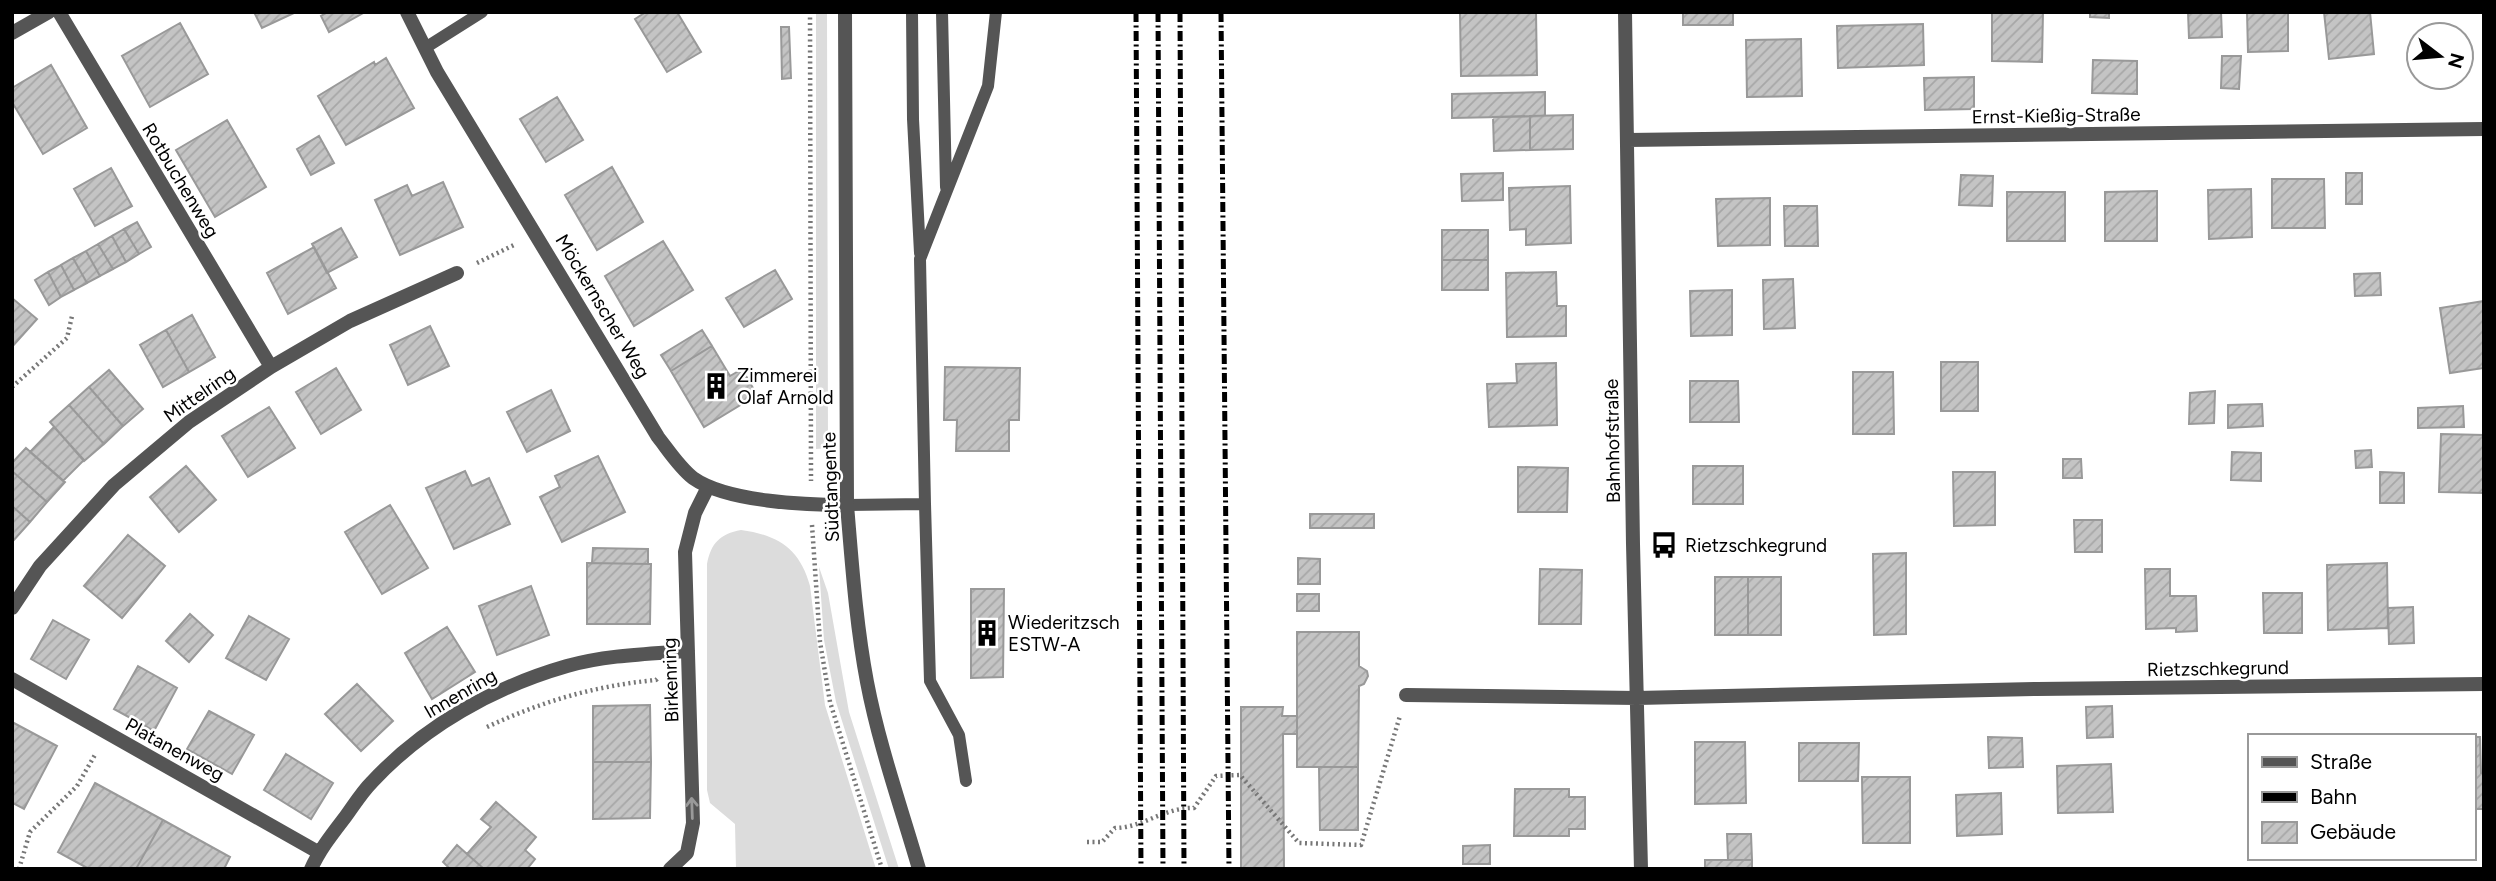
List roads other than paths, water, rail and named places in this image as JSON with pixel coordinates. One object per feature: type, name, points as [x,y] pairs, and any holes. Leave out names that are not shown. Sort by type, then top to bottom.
[{"type":"street","points":[[12,33],[49,12]]},
{"type":"street","name":"Rotbuchenweg","points":[[59,12],[271,367]]},
{"type":"street","name":"Möckernscher Weg","points":[[407,12],[437,72],[658,437],[680,466],[708,488],[754,498],[811,505],[847,505]]},
{"type":"street","name":"Südtangente","points":[[845,12],[847,505],[857,616],[867,683],[881,741],[919,869]]},
{"type":"street","name":"Bahnhofstraße","points":[[1625,12],[1642,869]]},
{"type":"street","name":"Ernst-Kießig-Straße","points":[[1628,139],[2484,129]]},
{"type":"street","name":"Mittelring","points":[[12,608],[40,566],[114,485],[189,422],[271,367],[350,321],[457,273]]},
{"type":"street","name":"Birkenring","points":[[670,869],[687,853],[693,823],[685,552],[695,513],[708,488]]},
{"type":"street","name":"Innenring","points":[[311,869],[318,852],[372,782],[420,740],[473,703],[521,681],[569,665],[629,655],[688,651]]},
{"type":"street","name":"Platanenweg","points":[[12,679],[318,852]]},
{"type":"street","name":"Rietzschkegrund","points":[[1406,695],[1637,698],[2037,689],[2484,684]]},
{"type":"lane","points":[[425,48],[482,12]]},
{"type":"lane","points":[[912,12],[930,681],[959,735],[966,780]]},
{"type":"lane","points":[[942,12],[946,194]]},
{"type":"lane","points":[[920,259],[988,86],[996,12]]},
{"type":"lane","points":[[847,505],[925,504]]},
{"type":"railway","points":[[1136,12],[1141,869]]},
{"type":"railway","points":[[1158,12],[1163,869]]},
{"type":"railway","points":[[1180,12],[1184,869]]},
{"type":"railway","points":[[1221,12],[1229,869]]},
{"type":"place","name":"Zimmerei Olaf Arnold","points":[[716,386]]},
{"type":"place","name":"Rietzschkegrund","points":[[1664,545]]},
{"type":"place","name":"Wiederitzsch ESTW-A","points":[[987,633]]}]
